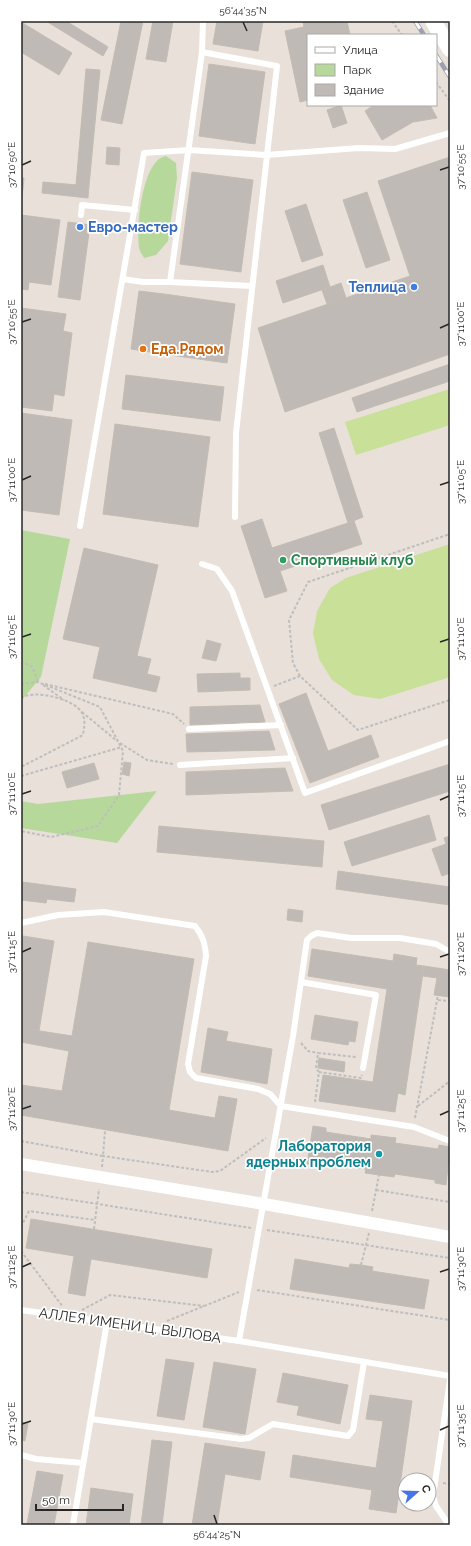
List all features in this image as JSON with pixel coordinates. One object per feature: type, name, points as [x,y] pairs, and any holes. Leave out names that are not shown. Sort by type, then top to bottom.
[{"type":"main road","points":[[433,21],[450,49]]},
{"type":"street","points":[[21,1164],[264,1204],[450,1237]]},
{"type":"lane","points":[[170,282],[202,52],[203,21]]},
{"type":"lane","points":[[202,52],[277,66],[236,433],[235,517]]},
{"type":"lane","points":[[80,526],[144,153],[189,150],[266,154],[359,148],[395,150],[450,133]]},
{"type":"lane","points":[[81,215],[82,205],[135,210]]},
{"type":"lane","points":[[123,279],[143,282],[252,286]]},
{"type":"lane","points":[[202,564],[217,569],[232,591],[306,793],[450,741]]},
{"type":"lane","points":[[189,729],[281,725]]},
{"type":"lane","points":[[180,764],[293,758]]},
{"type":"lane","points":[[21,923],[58,915],[104,912],[195,926],[202,934],[206,956],[188,1064],[190,1072],[196,1078],[258,1089],[270,1094],[281,1106],[414,1127],[450,1141]]},
{"type":"lane","points":[[239,1341],[258,1229],[277,1131],[293,1035],[306,940],[317,933],[351,938],[400,938],[436,944],[450,952]]},
{"type":"lane","points":[[301,982],[376,995],[363,1068]]},
{"type":"lane","name":"АЛЛЕЯ ИМЕНИ Ц. ВЫЛОВА","points":[[21,1310],[239,1341],[450,1376]]},
{"type":"lane","points":[[73,1525],[107,1322]]},
{"type":"lane","points":[[91,1419],[241,1439],[249,1438],[273,1424],[348,1436],[353,1430],[364,1362]]},
{"type":"lane","points":[[450,1380],[433,1496],[436,1506],[450,1525]]},
{"type":"lane","points":[[21,1455],[36,1459],[83,1463]]},
{"type":"path","points":[[392,21],[401,34]]},
{"type":"path","points":[[437,83],[450,101]]},
{"type":"path","points":[[450,534],[308,582],[288,620],[293,663],[300,676],[358,730],[450,700]]},
{"type":"path","points":[[21,661],[32,667],[38,682],[82,712],[118,742]]},
{"type":"path","points":[[268,688],[300,676]]},
{"type":"path","points":[[38,682],[100,707],[122,747],[147,760],[180,764]]},
{"type":"path","points":[[21,684],[38,682],[173,714],[189,729]]},
{"type":"path","points":[[21,698],[24,696],[44,694],[66,701]]},
{"type":"path","points":[[21,767],[83,735],[85,723],[82,712]]},
{"type":"path","points":[[21,776],[122,747]]},
{"type":"path","points":[[21,831],[51,837],[98,826],[119,795],[123,752],[122,747]]},
{"type":"path","points":[[414,1127],[438,995]]},
{"type":"path","points":[[438,1000],[450,1001]]},
{"type":"path","points":[[293,1035],[308,1051],[365,1059]]},
{"type":"path","points":[[313,1111],[319,1072],[316,1068],[318,1053]]},
{"type":"path","points":[[319,1072],[361,1078],[363,1068]]},
{"type":"path","points":[[418,1107],[450,1082]]},
{"type":"path","points":[[21,1142],[212,1172],[220,1170],[277,1131]]},
{"type":"path","points":[[94,1229],[105,1132]]},
{"type":"path","points":[[361,1265],[371,1223],[379,1175]]},
{"type":"path","points":[[376,1190],[450,1202]]},
{"type":"path","points":[[21,1192],[450,1258]]},
{"type":"path","points":[[21,1227],[29,1211],[95,1220]]},
{"type":"path","points":[[21,1251],[70,1316],[110,1295],[205,1306]]},
{"type":"path","points":[[151,1328],[248,1289],[450,1320]]},
{"type":"green space","points":[[166,156],[176,163],[177,178],[168,241],[156,255],[144,258],[139,248],[138,238],[142,196],[151,169],[158,160]]},
{"type":"green space","points":[[450,389],[450,425],[356,455],[345,422]]},
{"type":"green space","points":[[21,530],[70,539],[41,677],[21,701]]},
{"type":"green space","points":[[450,544],[450,677],[380,699],[354,695],[332,680],[319,659],[313,634],[317,611],[330,588],[346,578]]},
{"type":"green space","points":[[157,791],[117,843],[21,828],[21,801],[38,804]]},
{"type":"building","points":[[46,21],[66,21],[108,47],[103,56]]},
{"type":"building","points":[[121,21],[143,21],[122,124],[101,120]]},
{"type":"building","points":[[153,21],[173,21],[166,62],[146,59]]},
{"type":"building","points":[[217,21],[263,21],[258,51],[213,44]]},
{"type":"building","points":[[303,21],[347,21],[350,34],[307,34],[307,100],[300,102],[285,31],[304,27]]},
{"type":"building","points":[[21,22],[72,53],[59,75],[21,52]]},
{"type":"building","points":[[209,64],[265,72],[255,144],[199,136]]},
{"type":"building","points":[[86,69],[100,70],[89,186],[76,185]]},
{"type":"building","points":[[341,106],[347,123],[333,128],[327,110]]},
{"type":"building","points":[[372,106],[431,106],[437,118],[413,122],[382,140],[365,111]]},
{"type":"building","points":[[107,147],[120,148],[119,165],[106,164]]},
{"type":"building","name":"Теплица","points":[[450,157],[450,354],[285,412],[258,328],[410,276],[378,181]]},
{"type":"building","points":[[192,172],[253,180],[241,272],[180,264]]},
{"type":"building","points":[[21,178],[24,178],[22,198],[21,197]]},
{"type":"building","points":[[43,182],[89,186],[88,198],[42,193]]},
{"type":"building","points":[[367,192],[390,260],[366,268],[343,200]]},
{"type":"building","points":[[306,204],[323,255],[302,262],[285,211]]},
{"type":"building","points":[[21,215],[60,220],[51,285],[29,282],[28,290],[21,289]]},
{"type":"building","points":[[68,222],[90,225],[80,300],[58,297]]},
{"type":"building","points":[[323,265],[330,287],[283,303],[276,281]]},
{"type":"building","points":[[341,283],[346,298],[327,304],[322,290]]},
{"type":"building","points":[[139,291],[164,294],[156,353],[131,349]]},
{"type":"building","points":[[164,294],[235,304],[227,363],[156,353]]},
{"type":"building","points":[[21,308],[66,314],[63,331],[72,333],[64,396],[54,394],[52,411],[21,407]]},
{"type":"building","points":[[450,364],[450,381],[357,412],[352,398]]},
{"type":"building","points":[[126,375],[224,387],[220,421],[122,409]]},
{"type":"building","points":[[21,413],[72,420],[59,515],[21,510]]},
{"type":"building","points":[[115,424],[210,437],[198,527],[103,514]]},
{"type":"building","points":[[334,428],[363,517],[348,523],[319,433]]},
{"type":"building","name":"Спортивный клуб","points":[[262,519],[272,548],[354,521],[362,544],[280,571],[287,591],[265,598],[241,526]]},
{"type":"building","points":[[84,548],[158,565],[137,656],[151,659],[147,674],[160,677],[156,692],[93,678],[100,647],[63,639]]},
{"type":"building","points":[[207,640],[221,644],[216,661],[202,658]]},
{"type":"building","points":[[240,673],[240,678],[250,678],[250,690],[198,692],[197,674]]},
{"type":"building","points":[[306,693],[328,751],[371,735],[379,757],[310,783],[279,704]]},
{"type":"building","points":[[260,705],[265,722],[190,725],[190,707]]},
{"type":"building","points":[[269,731],[275,750],[187,752],[186,734]]},
{"type":"building","points":[[124,762],[131,763],[129,776],[122,774]]},
{"type":"building","points":[[94,763],[99,779],[67,788],[62,772]]},
{"type":"building","points":[[450,764],[450,791],[329,830],[321,805]]},
{"type":"building","points":[[285,768],[293,791],[186,795],[186,772]]},
{"type":"building","points":[[429,815],[436,840],[352,866],[344,842]]},
{"type":"building","points":[[159,826],[324,841],[322,867],[157,852]]},
{"type":"building","points":[[450,836],[450,873],[442,876],[432,849],[446,844],[444,838]]},
{"type":"building","points":[[338,871],[450,887],[450,905],[336,889]]},
{"type":"building","points":[[22,882],[76,889],[74,902],[47,899],[46,903],[21,900]]},
{"type":"building","points":[[288,909],[303,911],[302,922],[287,920]]},
{"type":"building","points":[[23,936],[54,941],[39,1031],[21,1028],[21,949]]},
{"type":"building","points":[[88,942],[194,959],[169,1110],[215,1118],[219,1096],[237,1099],[228,1151],[21,1115],[21,1085],[62,1091],[69,1051],[21,1042],[21,1028],[72,1036]]},
{"type":"building","points":[[312,949],[393,961],[394,954],[417,958],[416,965],[424,966],[405,1095],[398,1093],[395,1112],[319,1101],[323,1075],[373,1082],[387,989],[308,976]]},
{"type":"building","points":[[424,966],[450,970],[450,997],[434,995],[437,978],[423,976]]},
{"type":"building","points":[[315,1015],[358,1022],[355,1042],[349,1041],[348,1045],[311,1039]]},
{"type":"building","points":[[208,1028],[228,1032],[226,1041],[272,1049],[267,1084],[201,1072]]},
{"type":"building","points":[[319,1058],[345,1062],[344,1072],[318,1068]]},
{"type":"building","name":"Лаборатория ядерных проблем","points":[[313,1126],[326,1128],[326,1132],[371,1139],[371,1135],[396,1138],[395,1143],[438,1149],[439,1145],[450,1147],[446,1185],[435,1183],[435,1180],[395,1174],[394,1177],[365,1173],[366,1169],[321,1162],[320,1166],[307,1164]]},
{"type":"building","points":[[31,1219],[212,1249],[207,1278],[91,1259],[85,1296],[68,1293],[74,1256],[26,1248]]},
{"type":"building","points":[[295,1259],[349,1268],[350,1264],[361,1265],[373,1267],[372,1271],[429,1280],[424,1309],[290,1289]]},
{"type":"building","points":[[166,1359],[194,1363],[184,1420],[157,1416]]},
{"type":"building","points":[[214,1362],[256,1369],[245,1434],[203,1427]]},
{"type":"building","points":[[283,1373],[348,1385],[340,1424],[297,1415],[299,1406],[277,1402]]},
{"type":"building","points":[[370,1395],[412,1401],[402,1472],[397,1472],[396,1513],[369,1509],[372,1490],[290,1477],[293,1455],[376,1468],[383,1421],[366,1419]]},
{"type":"building","points":[[21,1422],[28,1423],[25,1441],[21,1440]]},
{"type":"building","points":[[152,1440],[172,1442],[162,1525],[141,1525]]},
{"type":"building","points":[[205,1443],[265,1452],[260,1480],[225,1474],[217,1525],[192,1525]]},
{"type":"building","points":[[37,1471],[63,1475],[54,1525],[21,1525],[21,1523],[27,1524]]},
{"type":"building","points":[[91,1488],[133,1494],[129,1525],[86,1525]]},
{"type":"railway","points":[[415,21],[423,34]]},
{"type":"railway","points":[[437,57],[450,77]]},
{"type":"place","name":"Евро-мастер","points":[[80,227]]},
{"type":"place","name":"Теплица","points":[[414,287]]},
{"type":"place","name":"Еда.Рядом","points":[[143,349]]},
{"type":"place","name":"Спортивный клуб","points":[[283,560]]},
{"type":"place","name":"Лаборатория ядерных проблем","points":[[379,1154]]}]
